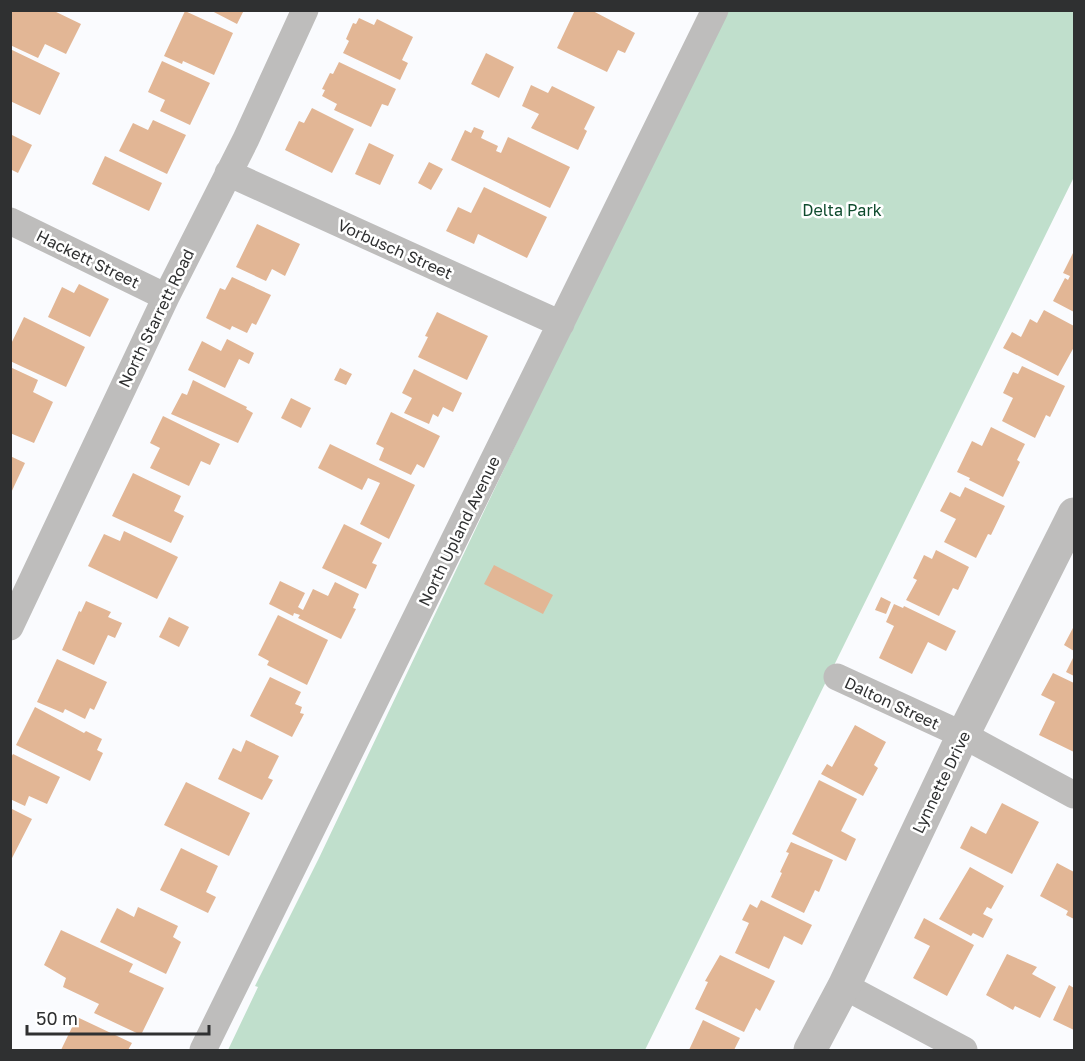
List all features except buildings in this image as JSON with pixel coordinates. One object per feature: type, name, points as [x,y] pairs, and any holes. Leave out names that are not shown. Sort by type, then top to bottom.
[{"type":"street","name":"North Starrett Road","points":[[11,623],[165,297],[228,173],[305,10]]},
{"type":"street","name":"North Upland Avenue","points":[[202,1050],[715,10]]},
{"type":"street","name":"Vorbusch Street","points":[[228,173],[561,324]]},
{"type":"street","name":"Hackett Street","points":[[10,221],[165,297]]},
{"type":"street","name":"Lynnette Drive","points":[[810,1050],[844,986],[963,735],[1074,513]]},
{"type":"street","name":"Dalton Street","points":[[837,677],[963,735],[1074,795]]},
{"type":"street","points":[[844,986],[964,1050]]},
{"type":"green space","name":"Delta Park","points":[[722,11],[1074,11],[1074,177],[645,1050],[228,1050],[258,987],[255,986],[319,858]]}]
